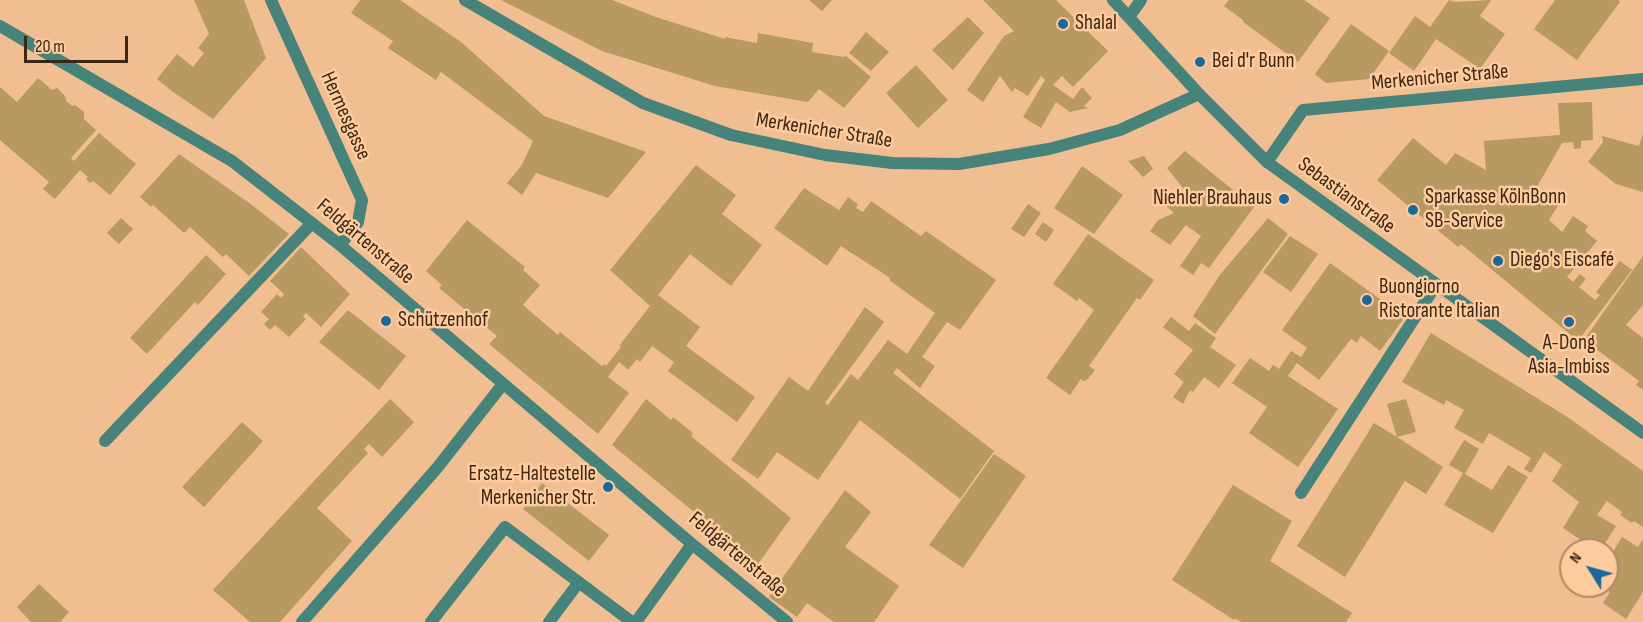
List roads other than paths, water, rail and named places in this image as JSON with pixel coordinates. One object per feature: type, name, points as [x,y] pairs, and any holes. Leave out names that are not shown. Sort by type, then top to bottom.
[{"type":"street","name":"Hermesgasse","points":[[272,0],[362,201],[358,222],[340,245]]},
{"type":"street","name":"Merkenicher Straße","points":[[465,0],[643,104],[731,135],[825,155],[892,163],[959,164],[1049,150],[1120,130],[1199,94]]},
{"type":"street","name":"Sebastianstraße","points":[[1113,0],[1199,94],[1267,162],[1643,433]]},
{"type":"street","points":[[1129,17],[1141,0]]},
{"type":"street","name":"Feldgärtenstraße","points":[[0,26],[232,161],[340,245],[787,622]]},
{"type":"street","name":"Merkenicher Straße","points":[[1267,162],[1303,110],[1643,79]]},
{"type":"street","points":[[105,441],[312,223]]},
{"type":"street","points":[[1300,493],[1436,285]]},
{"type":"street","points":[[302,622],[437,468],[503,384]]},
{"type":"street","points":[[431,622],[505,527],[634,622],[692,544]]},
{"type":"street","points":[[549,622],[579,582]]},
{"type":"place","name":"Shalal","points":[[1063,24]]},
{"type":"place","name":"Bei d'r Bunn","points":[[1200,62]]},
{"type":"place","name":"Niehler Brauhaus","points":[[1284,199]]},
{"type":"place","name":"Sparkasse KölnBonn SB-Service","points":[[1413,210]]},
{"type":"place","name":"Diego's Eiscafé","points":[[1498,261]]},
{"type":"place","name":"Buongiorno Ristorante Italian","points":[[1367,300]]},
{"type":"place","name":"Schützenhof","points":[[386,321]]},
{"type":"place","name":"A-Dong Asia-Imbiss","points":[[1569,322]]},
{"type":"place","name":"Ersatz-Haltestelle Merkenicher Str.","points":[[608,487]]}]
